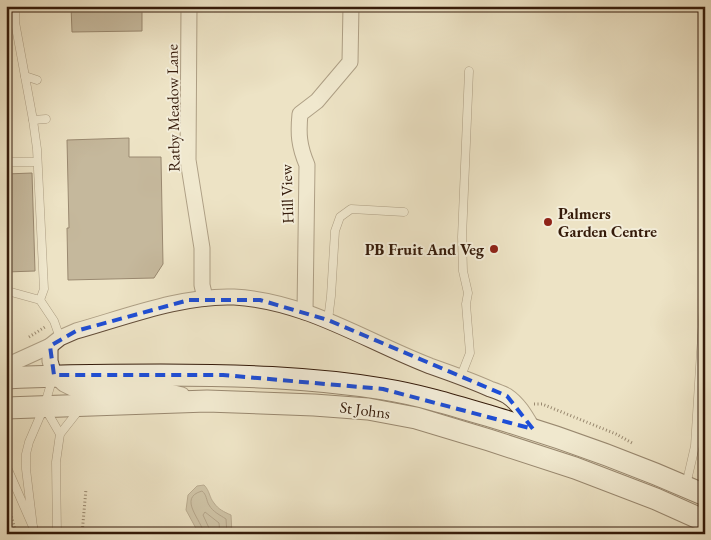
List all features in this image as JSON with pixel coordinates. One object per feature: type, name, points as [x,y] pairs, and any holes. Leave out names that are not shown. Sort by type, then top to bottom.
[{"type":"main road","name":"St Johns","points":[[6,378],[54,375],[223,375],[297,379],[384,389],[460,407],[533,429],[612,457],[695,491]]},
{"type":"main road","points":[[6,388],[18,391],[44,406]]},
{"type":"main road","name":"St Johns","points":[[6,408],[207,401],[350,408],[416,418],[575,468],[656,499],[705,521]]},
{"type":"street","name":"Ratby Meadow Lane","points":[[189,6],[188,160],[202,248],[202,285],[205,298]]},
{"type":"street","name":"Hill View","points":[[305,312],[307,165],[298,134],[300,114],[317,101],[350,62],[351,6]]},
{"type":"street","points":[[6,366],[76,331],[189,300],[233,297],[260,300],[328,320],[430,366],[461,376],[507,396],[518,406],[533,429]]},
{"type":"street","points":[[55,342],[50,361],[54,375],[64,384],[80,392],[170,392],[207,401]]},
{"type":"lane","points":[[16,6],[15,22],[33,120],[37,162],[44,289],[40,300]]},
{"type":"lane","points":[[461,376],[470,353],[466,304],[468,293],[463,271],[462,237],[469,71]]},
{"type":"lane","points":[[24,76],[37,80]]},
{"type":"lane","points":[[33,120],[46,119]]},
{"type":"lane","points":[[6,162],[37,162]]},
{"type":"lane","points":[[328,320],[335,230],[340,217],[350,209],[362,208],[404,212]]},
{"type":"lane","points":[[695,491],[690,473],[694,446],[705,288]]},
{"type":"lane","points":[[6,292],[40,300],[54,321],[55,342]]},
{"type":"lane","points":[[34,530],[26,469],[26,454],[54,375]]},
{"type":"lane","points":[[44,406],[60,434]]},
{"type":"lane","points":[[57,534],[56,462],[60,434],[82,406]]},
{"type":"lane","points":[[6,464],[34,530]]},
{"type":"path","points":[[82,534],[86,489]]},
{"type":"path","points":[[6,495],[16,534]]},
{"type":"highlighted area","points":[[189,300],[260,300],[328,320],[507,396],[533,429],[383,389],[223,375],[54,375],[50,346],[76,331]]},
{"type":"water","points":[[204,485],[216,505],[231,515],[232,534],[199,534],[186,510],[188,495],[197,486]]},
{"type":"building","points":[[71,6],[142,6],[142,31],[72,32]]},
{"type":"building","points":[[129,138],[129,157],[161,157],[163,264],[154,278],[68,280],[67,140]]},
{"type":"building","points":[[32,173],[35,271],[6,272],[6,174]]},
{"type":"place","name":"Palmers Garden Centre","points":[[548,222]]},
{"type":"place","name":"PB Fruit And Veg","points":[[494,249]]}]
